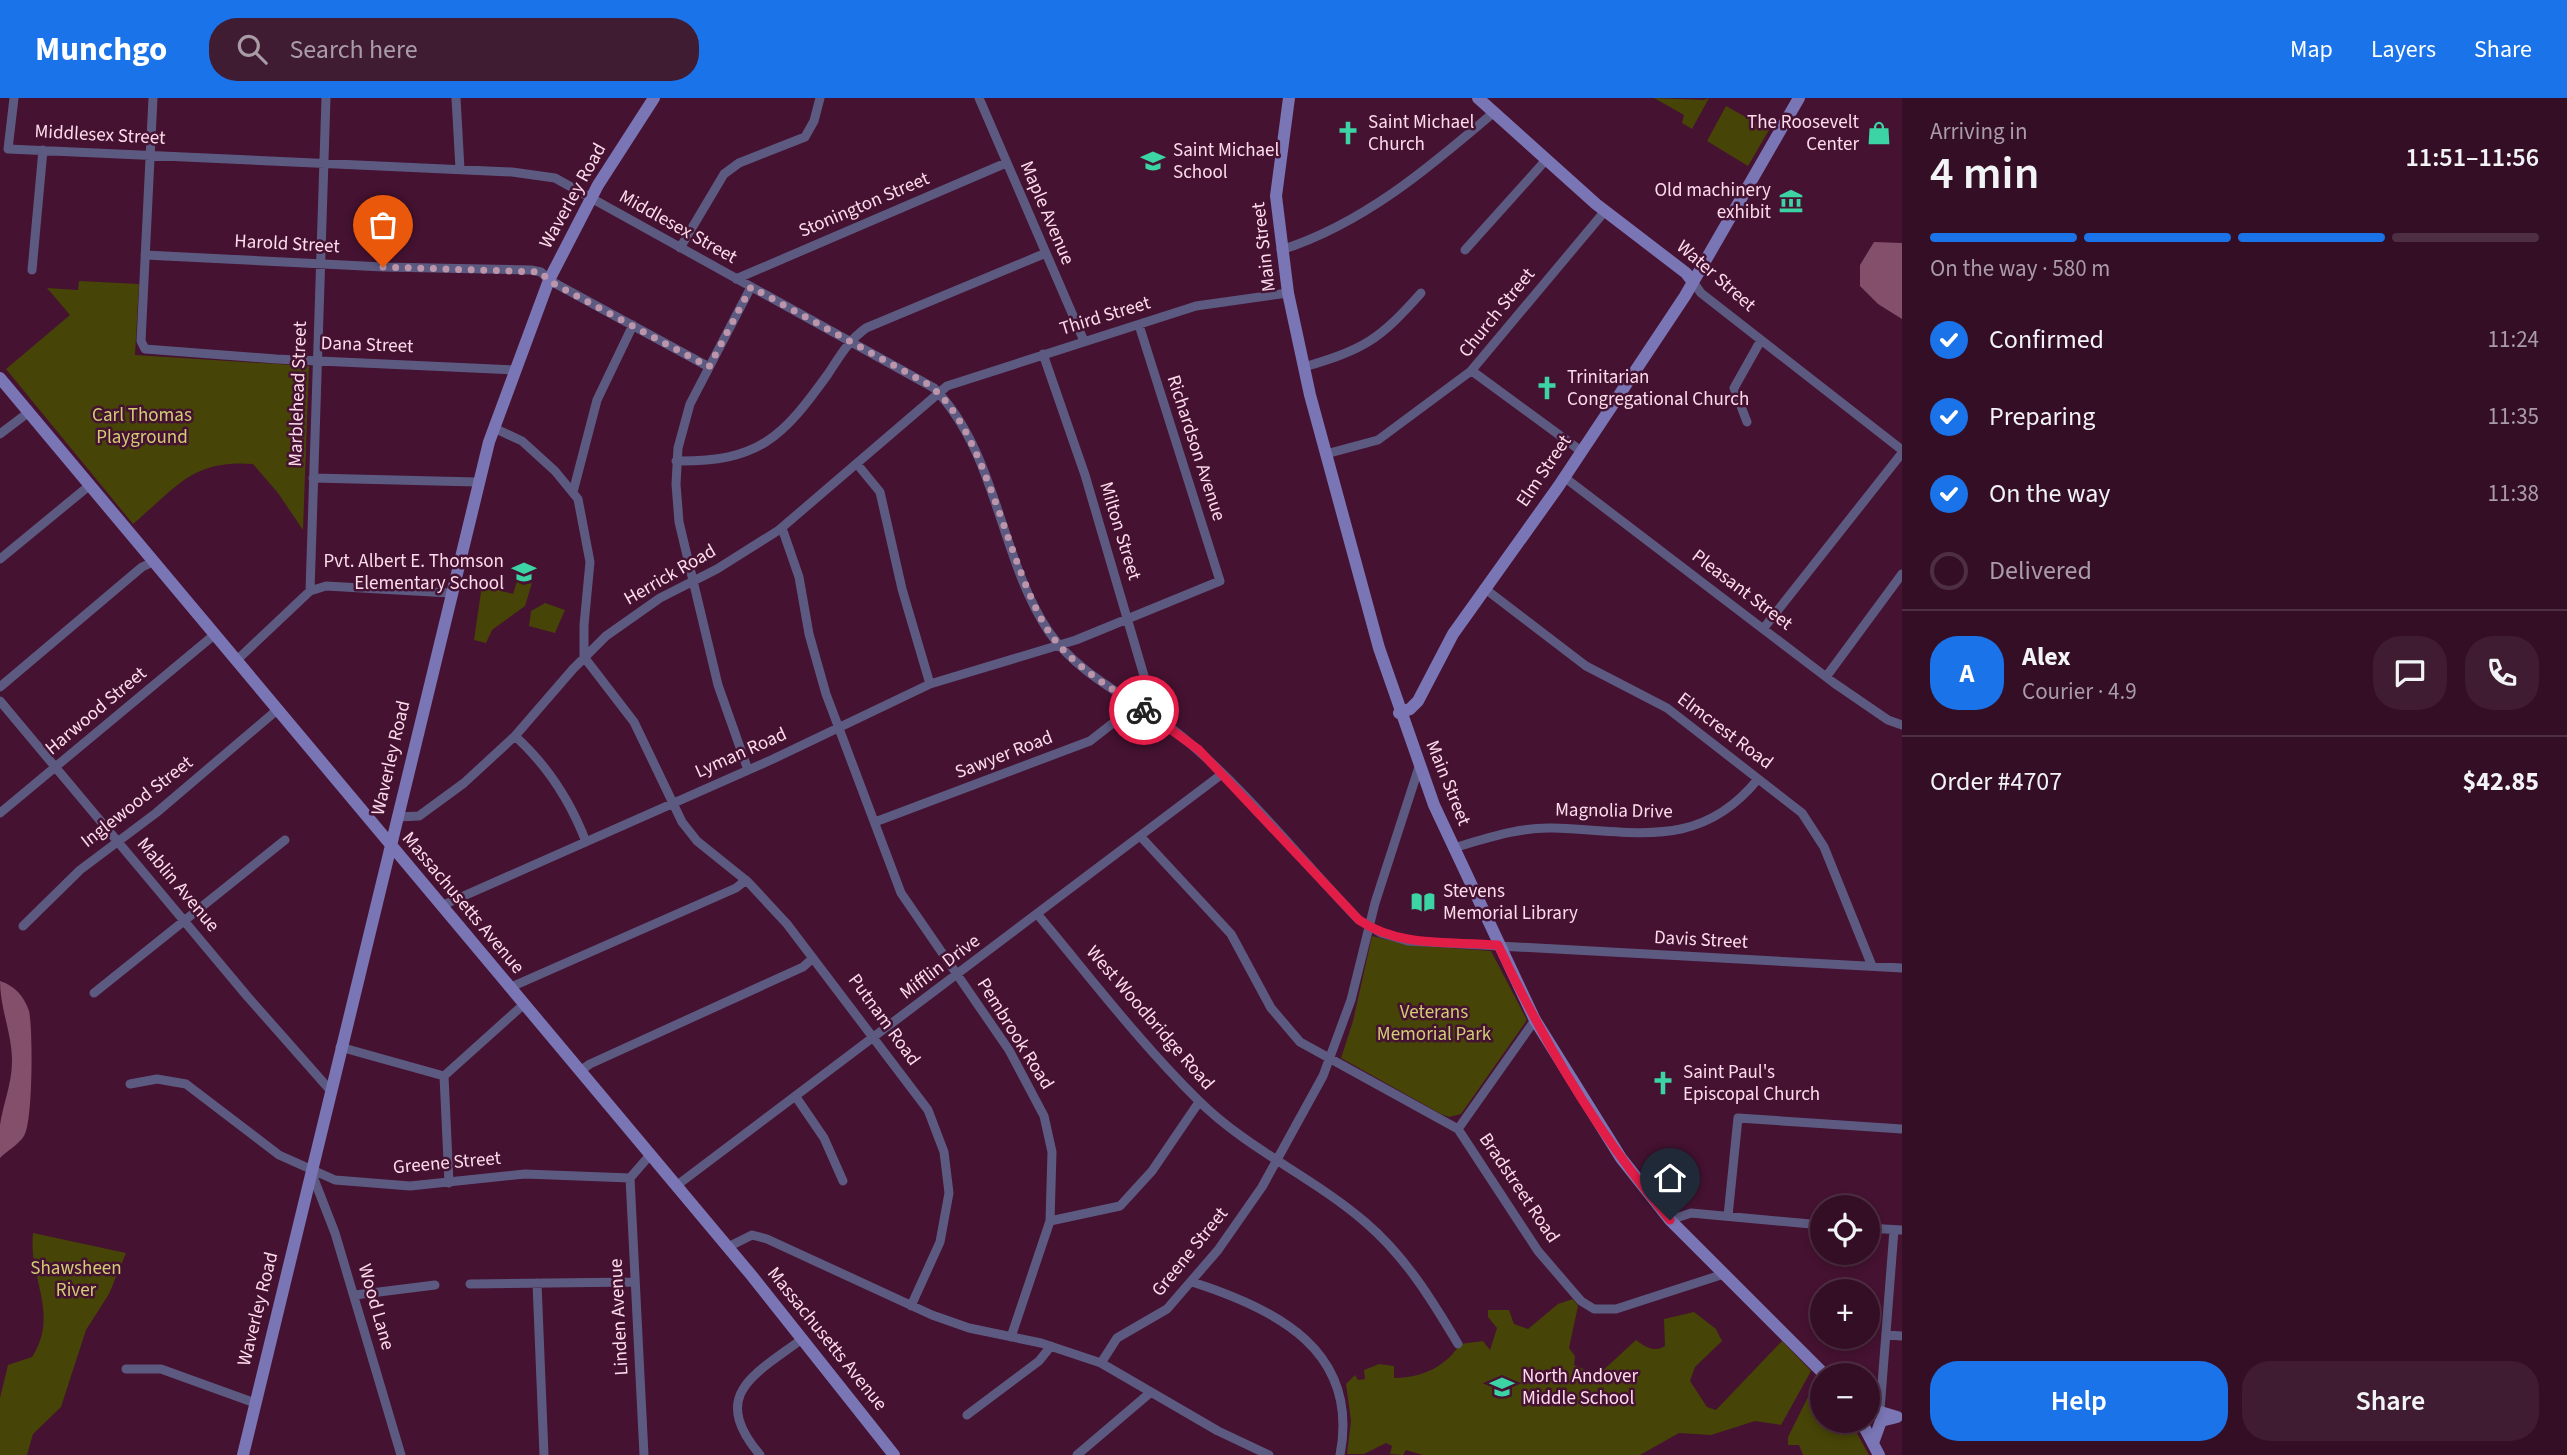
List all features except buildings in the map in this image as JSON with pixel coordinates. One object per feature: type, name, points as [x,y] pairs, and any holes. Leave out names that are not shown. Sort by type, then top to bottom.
[{"type":"main road","name":"Waverley Road","points":[[243,1455],[477,482],[514,370],[549,281],[590,198],[654,98]]},
{"type":"main road","name":"Main Street","points":[[1289,98],[1276,185],[1288,293],[1326,454],[1399,713],[1419,767],[1453,848],[1535,1020],[1621,1158],[1670,1220],[1813,1363]]},
{"type":"main road","name":"Water Street","points":[[1478,98],[1545,161],[1686,273],[1693,282]]},
{"type":"main road","name":"Elm Street","points":[[1399,713],[1410,709],[1418,701],[1443,649],[1564,477],[1693,282],[1799,98]]},
{"type":"main road","name":"Massachusetts Avenue","points":[[0,378],[728,1247],[894,1455]]},
{"type":"main road","points":[[1880,1411],[1899,1418]]},
{"type":"main road","points":[[1873,1443],[1881,1421],[1899,1418]]},
{"type":"main road","points":[[1867,1433],[1880,1455]]},
{"type":"street","name":"Middlesex Street","points":[[14,98],[8,149],[460,169],[536,174],[558,179],[849,340],[939,393],[972,447],[1029,595],[1059,644],[1085,670],[1183,737],[1368,926],[1408,941],[1498,945]]},
{"type":"street","points":[[145,255],[153,98]]},
{"type":"street","name":"Marblehead Street","points":[[310,591],[326,98]]},
{"type":"street","points":[[456,98],[460,169]]},
{"type":"street","points":[[680,248],[724,174],[739,163],[805,137],[814,121],[820,98]]},
{"type":"street","name":"Maple Avenue","points":[[979,98],[1084,341]]},
{"type":"street","points":[[1282,250],[1311,239],[1364,212],[1428,167],[1493,113]]},
{"type":"street","points":[[32,270],[43,150]]},
{"type":"street","points":[[1465,250],[1545,161]]},
{"type":"street","name":"Stonington Street","points":[[736,279],[1006,163]]},
{"type":"street","name":"Church Street","points":[[1326,454],[1378,440],[1472,370],[1605,211]]},
{"type":"street","points":[[676,461],[742,454],[773,438],[801,412],[849,340],[866,328],[1046,253]]},
{"type":"street","name":"Harold Street","points":[[145,255],[531,270],[541,272],[549,281],[709,367]]},
{"type":"street","name":"Dana Street","points":[[145,255],[141,341],[145,349],[514,370]]},
{"type":"street","name":"Water Street","points":[[1693,282],[1701,293],[1902,452]]},
{"type":"street","points":[[748,770],[721,694],[678,511],[676,461],[690,404],[751,287]]},
{"type":"street","name":"Third Street","points":[[939,393],[958,382],[1199,305],[1288,293]]},
{"type":"street","points":[[1304,367],[1347,353],[1380,337],[1421,293]]},
{"type":"street","points":[[573,492],[597,400],[634,325]]},
{"type":"street","name":"Richardson Avenue","points":[[1139,325],[1220,581]]},
{"type":"street","points":[[1747,422],[1734,388],[1761,340]]},
{"type":"street","name":"Milton Street","points":[[1043,354],[1085,475],[1157,720]]},
{"type":"street","points":[[1472,370],[1581,451]]},
{"type":"street","name":"Herrick Road","points":[[397,817],[419,816],[465,782],[515,736],[584,657],[641,609],[782,528],[939,393]]},
{"type":"street","points":[[0,434],[29,412]]},
{"type":"street","points":[[494,428],[522,441],[578,499],[590,562],[583,633],[584,657]]},
{"type":"street","points":[[1763,629],[1902,452]]},
{"type":"street","points":[[857,464],[880,492],[902,589],[930,684]]},
{"type":"street","name":"Pleasant Street","points":[[1564,477],[1826,677],[1888,720],[1902,725]]},
{"type":"street","points":[[313,478],[477,482]]},
{"type":"street","points":[[0,559],[90,485]]},
{"type":"street","name":"Pembrook Road","points":[[782,528],[799,577],[816,664],[901,893],[1009,1050],[1044,1116],[1052,1152],[1050,1221],[1011,1337]]},
{"type":"street","points":[[0,687],[142,567],[153,562]]},
{"type":"street","points":[[1826,677],[1902,574]]},
{"type":"street","name":"Lyman Road","points":[[441,906],[672,801],[748,770],[930,684],[1059,644],[1220,581]]},
{"type":"street","points":[[237,660],[310,591],[326,586],[450,593]]},
{"type":"street","name":"Elmcrest Road","points":[[1484,588],[1586,666],[1667,708],[1788,801],[1811,823],[1872,966]]},
{"type":"street","name":"Harwood Street","points":[[0,813],[214,635]]},
{"type":"street","name":"Putnam Road","points":[[584,657],[634,722],[672,801],[697,841],[746,880],[787,924],[928,1110],[947,1167],[949,1193],[943,1229],[911,1306]]},
{"type":"street","name":"Mablin Avenue","points":[[0,701],[247,996],[330,1090]]},
{"type":"street","name":"Sawyer Road","points":[[874,822],[1090,740],[1136,705]]},
{"type":"street","name":"Inglewood Street","points":[[23,926],[62,886],[277,710]]},
{"type":"street","points":[[515,736],[553,777],[586,842]]},
{"type":"street","name":"Greene Street","points":[[1101,1363],[1116,1338],[1167,1309],[1231,1232],[1276,1162],[1331,1059],[1351,1000],[1368,926],[1419,767]]},
{"type":"street","name":"Mifflin Drive","points":[[676,1186],[1222,774]]},
{"type":"street","name":"Magnolia Drive","points":[[1453,848],[1536,828],[1651,834],[1687,829],[1725,812],[1758,779]]},
{"type":"street","name":"Bradstreet Road","points":[[1141,837],[1231,934],[1279,1020],[1300,1042],[1458,1129],[1538,1251],[1581,1301],[1594,1309],[1624,1307],[1724,1274]]},
{"type":"street","points":[[94,993],[285,840]]},
{"type":"street","points":[[509,988],[736,888],[746,880]]},
{"type":"street","name":"West Woodbridge Road","points":[[1038,915],[1199,1101],[1276,1162],[1335,1199],[1381,1236],[1402,1259],[1458,1344]]},
{"type":"street","name":"Davis Street","points":[[1498,945],[1902,968]]},
{"type":"street","points":[[580,1072],[590,1064],[803,967],[813,958]]},
{"type":"street","points":[[444,1076],[523,1005]]},
{"type":"street","points":[[1458,1129],[1535,1020]]},
{"type":"street","points":[[340,1047],[444,1076]]},
{"type":"street","points":[[444,1076],[449,1183]]},
{"type":"street","name":"Greene Street","points":[[130,1084],[157,1079],[186,1084],[256,1141],[311,1172],[335,1180],[373,1186],[449,1183],[525,1174],[630,1178]]},
{"type":"street","points":[[796,1097],[824,1138],[843,1181]]},
{"type":"street","points":[[1050,1221],[1120,1206],[1152,1171],[1199,1101]]},
{"type":"street","points":[[1728,1216],[1738,1118],[1902,1129]]},
{"type":"street","points":[[630,1178],[650,1155]]},
{"type":"street","name":"Wood Lane","points":[[311,1172],[328,1211],[355,1295],[401,1455]]},
{"type":"street","name":"Linden Avenue","points":[[630,1178],[644,1455]]},
{"type":"street","points":[[1670,1220],[1691,1213],[1810,1224]]},
{"type":"street","points":[[1880,1229],[1898,1230],[1880,1372]]},
{"type":"street","points":[[728,1247],[752,1235],[767,1239],[911,1306],[969,1328],[1051,1346],[1101,1363],[1244,1444],[1269,1455]]},
{"type":"street","points":[[470,1284],[634,1282]]},
{"type":"street","points":[[1192,1282],[1273,1314],[1288,1322],[1304,1339],[1339,1385],[1344,1421],[1340,1455]]},
{"type":"street","points":[[537,1283],[544,1455]]},
{"type":"street","points":[[355,1295],[435,1285]]},
{"type":"street","points":[[1886,1335],[1902,1336]]},
{"type":"street","points":[[760,1455],[742,1432],[736,1415],[737,1399],[755,1375],[802,1339]]},
{"type":"street","points":[[968,1415],[1039,1361],[1051,1346]]},
{"type":"street","points":[[126,1369],[161,1369],[255,1403]]},
{"type":"street","points":[[1077,1455],[1151,1392]]},
{"type":"street","points":[[1237,1455],[1244,1444]]},
{"type":"green space","points":[[1654,98],[1709,98],[1692,129],[1682,123],[1684,115]]},
{"type":"green space","points":[[1726,106],[1769,130],[1748,166],[1707,141]]},
{"type":"green space","name":"Carl Thomas Playground","points":[[79,281],[139,284],[135,355],[309,366],[303,530],[278,493],[253,464],[215,466],[200,471],[174,488],[133,524],[6,369],[70,315],[47,288],[78,290]]},
{"type":"green space","points":[[517,581],[523,585],[532,583],[525,606],[492,630],[486,643],[474,640],[482,585],[513,594]]},
{"type":"green space","points":[[545,603],[565,610],[555,633],[529,626],[531,611]]},
{"type":"green space","name":"Veterans Memorial Park","points":[[1372,936],[1409,945],[1491,951],[1527,1020],[1461,1114],[1449,1117],[1441,1114],[1341,1058],[1353,1021]]},
{"type":"green space","name":"Shawsheen River","points":[[33,1233],[126,1253],[109,1294],[86,1330],[61,1407],[33,1434],[27,1455],[0,1455],[0,1398],[8,1365],[32,1357],[40,1341],[43,1326]]},
{"type":"green space","name":"North Andover Middle School","points":[[1573,1299],[1578,1306],[1569,1348],[1575,1356],[1574,1365],[1598,1375],[1636,1340],[1653,1349],[1665,1346],[1664,1319],[1694,1312],[1716,1329],[1722,1341],[1695,1367],[1690,1381],[1707,1407],[1716,1410],[1782,1341],[1810,1373],[1781,1425],[1755,1421],[1711,1435],[1679,1433],[1640,1455],[1423,1455],[1406,1450],[1403,1455],[1390,1454],[1392,1446],[1386,1443],[1364,1454],[1347,1454],[1351,1421],[1346,1384],[1355,1375],[1358,1380],[1365,1379],[1364,1370],[1379,1364],[1394,1366],[1394,1378],[1414,1376],[1440,1365],[1460,1344],[1483,1341],[1490,1350],[1497,1328],[1488,1317],[1488,1310],[1509,1310],[1514,1324],[1528,1329],[1558,1304]]},
{"type":"green space","points":[[1810,1393],[1810,1433],[1857,1433],[1869,1455],[1803,1455],[1799,1445],[1788,1445],[1788,1437]]},
{"type":"shaded area","points":[[1874,242],[1902,243],[1902,319],[1878,304],[1860,286],[1860,265]]},
{"type":"shaded area","points":[[0,981],[22,996],[27,1006],[32,1055],[27,1128],[22,1139],[0,1158],[0,1125],[11,1078],[12,1061]]},
{"type":"way so far","points":[[383,267],[541,272],[549,281],[709,367],[751,287],[924,382],[944,399],[972,447],[997,505],[1029,595],[1050,633],[1075,662],[1144,710]]},
{"type":"place","name":"Saint Michael Church","points":[[1348,133]]},
{"type":"place","name":"The Roosevelt Center","points":[[1879,133]]},
{"type":"place","name":"Saint Michael School","points":[[1153,161]]},
{"type":"place","name":"Old machinery exhibit","points":[[1791,201]]},
{"type":"place","name":"Trinitarian Congregational Church","points":[[1547,388]]},
{"type":"place","name":"Pvt. Albert E. Thomson Elementary School","points":[[524,572]]},
{"type":"place","name":"Stevens Memorial Library","points":[[1423,902]]},
{"type":"place","name":"Saint Paul's Episcopal Church","points":[[1663,1083]]},
{"type":"place","name":"North Andover Middle School","points":[[1502,1387]]},
{"type":"route","points":[[1144,710],[1199,750],[1359,920],[1372,929],[1408,941],[1498,945],[1525,1003],[1567,1077],[1621,1158],[1670,1220]]}]
